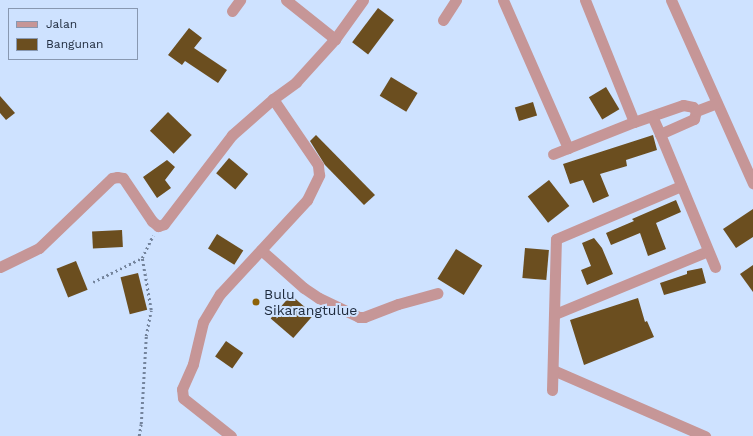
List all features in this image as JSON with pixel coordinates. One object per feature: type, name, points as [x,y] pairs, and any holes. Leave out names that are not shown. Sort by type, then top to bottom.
[{"type":"street","points":[[232,11],[240,0]]},
{"type":"street","points":[[286,0],[335,39]]},
{"type":"street","points":[[0,267],[39,248],[112,178],[123,178],[152,221],[158,226],[164,224],[232,135],[273,99],[296,82],[335,39],[363,0]]},
{"type":"street","points":[[443,20],[456,0]]},
{"type":"street","points":[[503,0],[568,148]]},
{"type":"street","points":[[585,0],[634,122]]},
{"type":"street","points":[[671,0],[753,183]]},
{"type":"street","points":[[230,436],[183,398],[182,389],[193,364],[206,314],[220,294],[307,200],[319,175],[318,165],[273,99]]},
{"type":"street","points":[[696,111],[717,103]]},
{"type":"street","points":[[553,154],[634,122],[683,105],[693,107],[696,111]]},
{"type":"street","points":[[660,134],[694,119],[696,111]]},
{"type":"street","points":[[652,116],[714,267]]},
{"type":"street","points":[[552,390],[556,239],[680,186]]},
{"type":"street","points":[[261,250],[309,291],[359,317],[364,317],[398,304],[438,293]]},
{"type":"street","points":[[555,314],[708,251]]},
{"type":"street","points":[[553,370],[705,436]]},
{"type":"path","points":[[139,436],[146,336],[151,310],[142,258],[158,226]]},
{"type":"path","points":[[92,282],[142,258]]},
{"type":"building","points":[[378,8],[394,20],[368,54],[352,42]]},
{"type":"building","points":[[189,28],[202,38],[194,48],[227,70],[218,83],[185,61],[182,65],[168,55]]},
{"type":"building","points":[[391,77],[418,93],[406,112],[380,96]]},
{"type":"building","points":[[606,87],[619,109],[602,120],[589,97]]},
{"type":"building","points":[[0,96],[15,113],[6,120],[0,113]]},
{"type":"building","points":[[533,102],[537,115],[519,121],[515,108]]},
{"type":"building","points":[[168,112],[192,135],[174,154],[150,131]]},
{"type":"building","points":[[316,135],[375,195],[364,205],[325,165],[310,141]]},
{"type":"building","points":[[653,135],[657,150],[626,160],[627,166],[600,174],[609,196],[593,203],[583,180],[570,184],[563,164]]},
{"type":"building","points":[[229,158],[248,174],[235,189],[216,173]]},
{"type":"building","points":[[167,160],[175,167],[165,180],[171,188],[157,198],[143,177]]},
{"type":"building","points":[[549,180],[569,206],[548,223],[528,197]]},
{"type":"building","points":[[676,200],[681,212],[656,223],[666,249],[648,256],[640,233],[611,245],[606,233],[634,221],[632,219]]},
{"type":"building","points":[[753,209],[753,237],[736,248],[723,229]]},
{"type":"building","points":[[122,230],[123,247],[93,249],[92,232]]},
{"type":"building","points":[[217,234],[243,250],[234,265],[208,248]]},
{"type":"building","points":[[594,238],[602,248],[613,274],[587,285],[581,270],[591,266],[582,243]]},
{"type":"building","points":[[525,248],[549,250],[546,280],[522,278]]},
{"type":"building","points":[[456,249],[482,265],[464,295],[437,279]]},
{"type":"building","points":[[76,261],[88,290],[68,298],[57,269]]},
{"type":"building","points":[[753,265],[753,292],[740,274]]},
{"type":"building","points":[[702,268],[706,283],[664,295],[660,283],[687,274],[687,271]]},
{"type":"building","points":[[138,273],[147,310],[130,314],[121,277]]},
{"type":"building","points":[[291,295],[314,315],[293,338],[271,318]]},
{"type":"building","points":[[638,298],[645,322],[647,321],[654,337],[584,365],[570,320]]},
{"type":"building","points":[[226,341],[243,353],[232,369],[215,357]]},
{"type":"place","name":"Bulu Sikarangtulue","points":[[256,302]]}]
